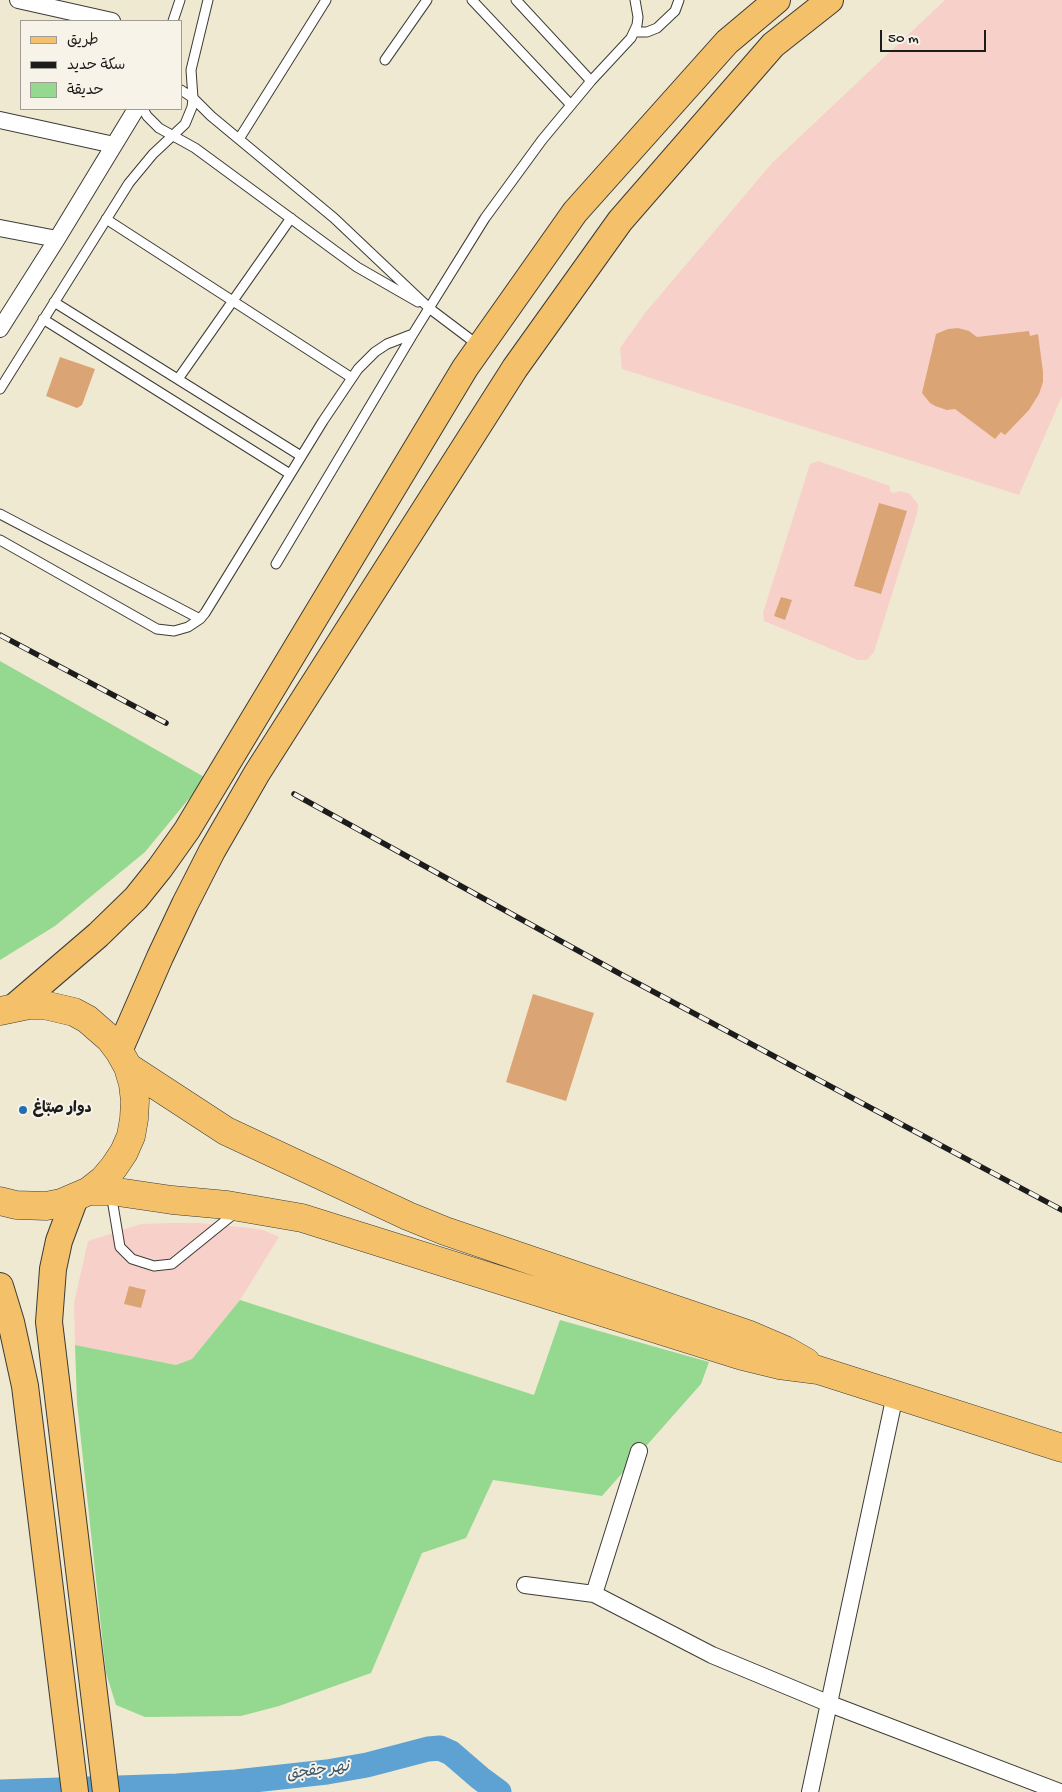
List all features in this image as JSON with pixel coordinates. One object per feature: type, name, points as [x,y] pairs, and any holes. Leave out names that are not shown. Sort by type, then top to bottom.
[{"type":"highway","points":[[7,1009],[44,1005],[74,1012],[99,1028],[110,1039],[124,1059],[133,1084],[135,1101],[131,1136],[124,1152],[114,1167],[92,1193]]},
{"type":"highway","points":[[124,1059],[226,1131],[408,1216],[445,1231],[750,1335],[785,1350],[818,1370]]},
{"type":"highway","points":[[0,1201],[38,1207],[61,1203],[92,1193],[242,1207],[302,1218],[760,1361],[818,1370],[1062,1448]]},
{"type":"main road","points":[[7,1009],[98,935],[136,898],[160,868],[187,830],[465,368],[575,212],[727,42],[777,0]]},
{"type":"main road","points":[[124,1059],[160,957],[212,851],[257,773],[515,368],[620,220],[773,45],[830,0]]},
{"type":"main road","points":[[92,1193],[59,1240],[53,1269],[50,1322],[106,1792]]},
{"type":"main road","points":[[0,1286],[13,1330],[25,1386],[75,1792]]},
{"type":"street","points":[[18,0],[68,6],[109,20]]},
{"type":"street","points":[[0,329],[135,110]]},
{"type":"street","points":[[0,120],[114,145]]},
{"type":"street","points":[[0,228],[57,239]]},
{"type":"street","points":[[810,1792],[895,1395]]},
{"type":"street","points":[[594,1594],[639,1451]]},
{"type":"street","points":[[525,1585],[594,1594],[712,1655],[830,1704],[1060,1792]]},
{"type":"lane","points":[[173,20],[180,0]]},
{"type":"lane","points":[[0,388],[140,168],[152,154],[185,124],[194,98],[191,70],[208,0]]},
{"type":"lane","points":[[239,139],[326,0]]},
{"type":"lane","points":[[384,60],[427,0]]},
{"type":"lane","points":[[473,0],[571,105]]},
{"type":"lane","points":[[516,0],[591,81]]},
{"type":"lane","points":[[276,564],[413,334],[496,202],[542,140],[591,81],[631,38],[638,17],[635,0]]},
{"type":"lane","points":[[634,32],[647,32],[657,28],[675,12],[679,0]]},
{"type":"lane","points":[[182,91],[194,98],[211,116],[334,218],[429,308],[480,347]]},
{"type":"lane","points":[[144,110],[152,123],[195,148],[370,275],[429,308]]},
{"type":"lane","points":[[178,379],[291,218]]},
{"type":"lane","points":[[106,219],[352,378]]},
{"type":"lane","points":[[54,302],[301,456]]},
{"type":"lane","points":[[43,320],[290,474]]},
{"type":"lane","points":[[0,540],[158,629],[166,631],[182,630],[200,619],[301,456],[358,369],[387,344],[413,334]]},
{"type":"lane","points":[[0,514],[200,619]]},
{"type":"lane","points":[[92,1193],[120,1247],[132,1259],[154,1266],[172,1264],[242,1207]]},
{"type":"shaded area","points":[[945,0],[1062,0],[1062,396],[1019,495],[622,369],[620,348],[645,313],[773,162]]},
{"type":"shaded area","points":[[818,461],[890,486],[890,491],[894,493],[900,491],[910,494],[918,504],[917,514],[874,652],[867,660],[858,660],[764,621],[763,613],[810,464]]},
{"type":"shaded area","points":[[199,1223],[250,1228],[263,1230],[279,1237],[240,1300],[192,1359],[176,1365],[75,1345],[74,1303],[88,1241],[141,1224]]},
{"type":"green space","points":[[0,661],[206,778],[145,852],[55,926],[0,960]]},
{"type":"green space","points":[[240,1300],[534,1395],[560,1320],[709,1362],[701,1384],[602,1496],[493,1480],[466,1538],[422,1553],[371,1673],[279,1706],[241,1716],[145,1717],[116,1705],[106,1673],[77,1403],[75,1345],[176,1365],[192,1359]]},
{"type":"building","points":[[958,328],[969,331],[977,337],[1029,331],[1030,336],[1038,334],[1043,372],[1043,382],[1039,394],[1029,410],[1005,435],[1001,432],[995,439],[955,409],[947,410],[930,403],[922,393],[936,334],[948,329]]},
{"type":"building","points":[[60,357],[95,369],[82,405],[77,408],[46,396]]},
{"type":"building","points":[[879,503],[907,511],[881,594],[854,586]]},
{"type":"building","points":[[781,597],[792,600],[785,620],[774,616]]},
{"type":"building","points":[[533,994],[594,1013],[566,1101],[506,1082]]},
{"type":"building","points":[[129,1286],[146,1290],[141,1308],[124,1304]]},
{"type":"waterway","name":"نهر جقجق","points":[[0,1792],[236,1782],[327,1772],[367,1765],[428,1749],[440,1748],[451,1753],[499,1792]]},
{"type":"railway","points":[[0,635],[166,723]]},
{"type":"railway","points":[[294,794],[624,976],[1062,1210]]},
{"type":"place","name":"دوار صبّاغ","points":[[23,1110]]}]
